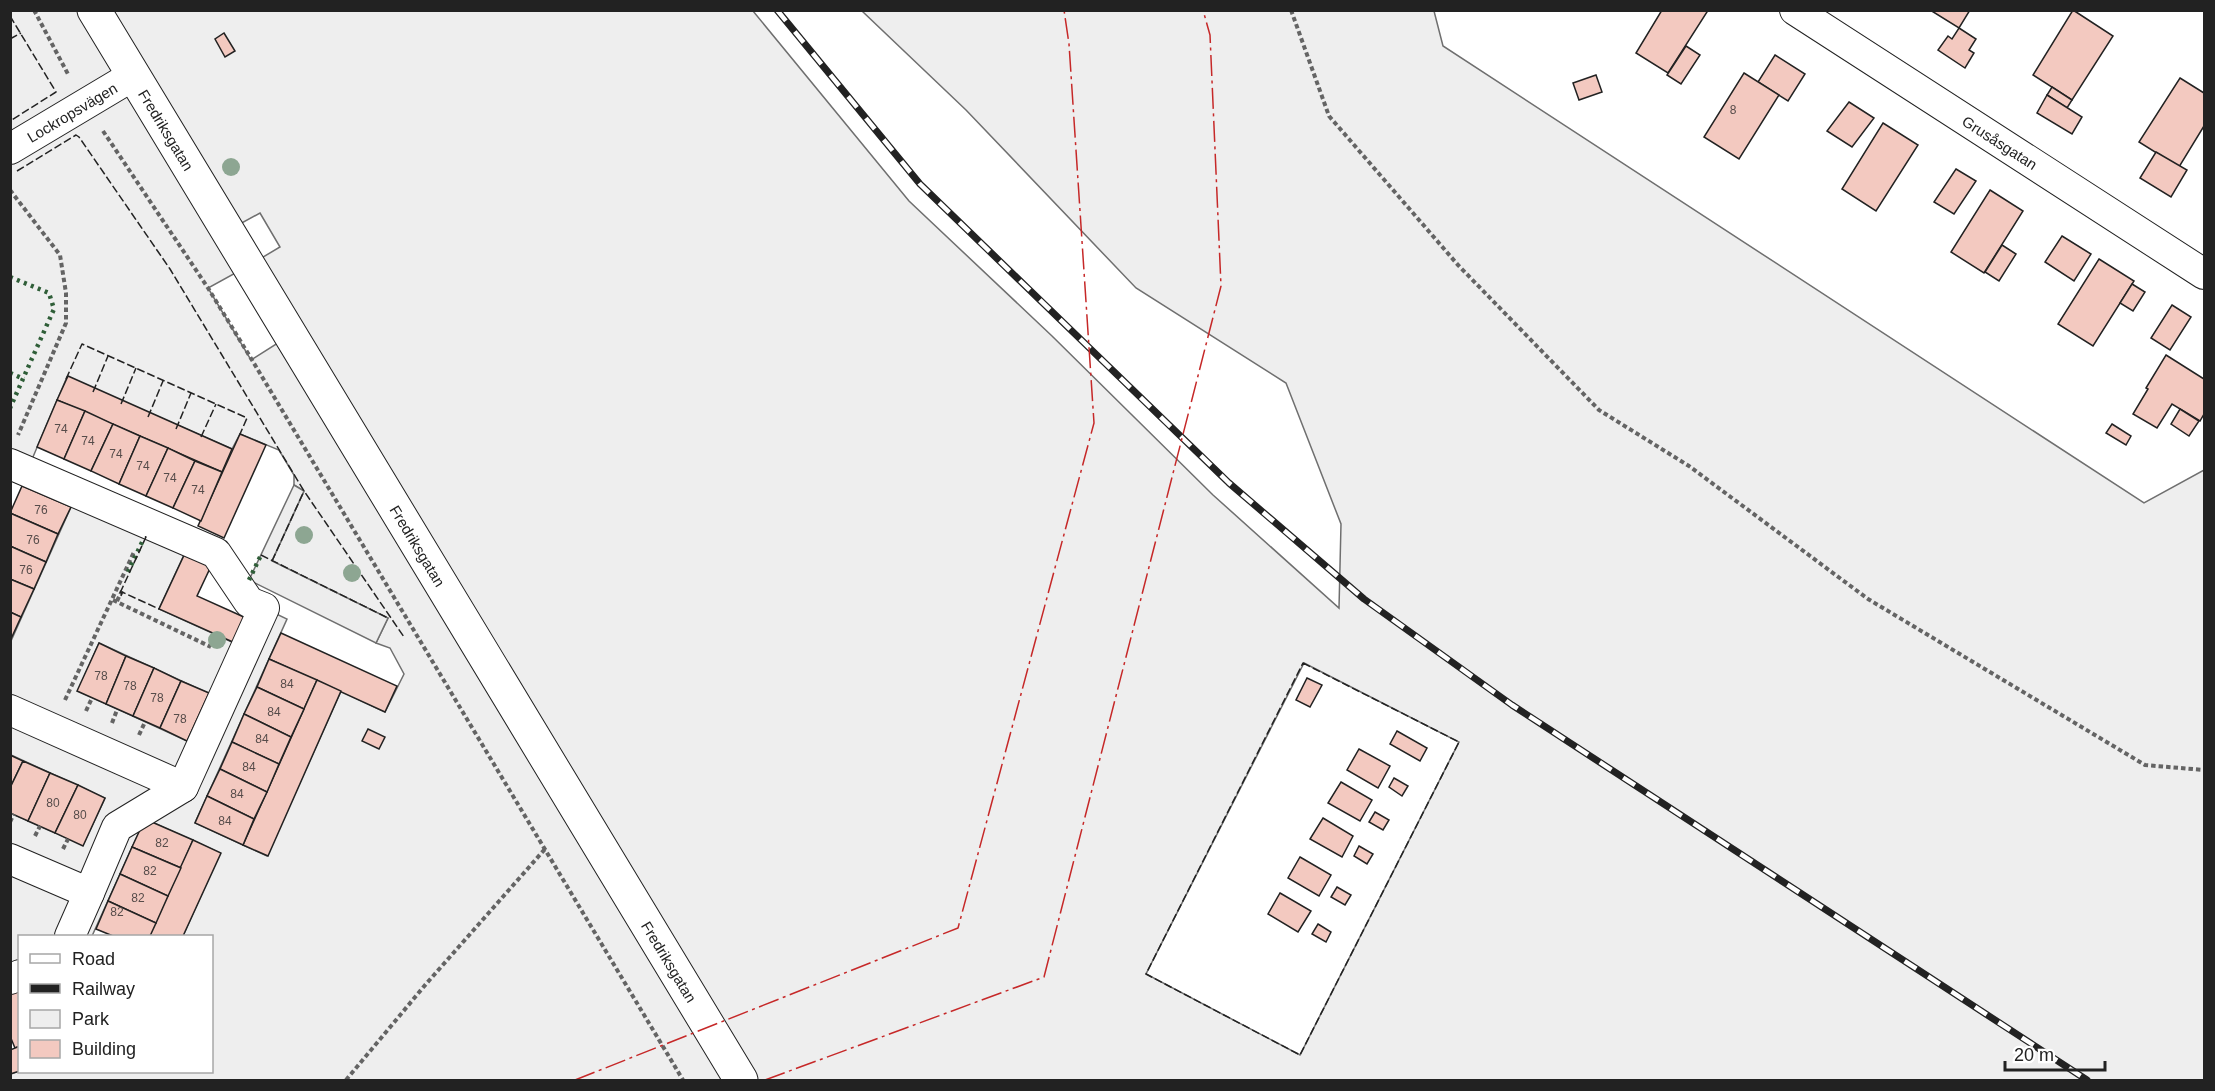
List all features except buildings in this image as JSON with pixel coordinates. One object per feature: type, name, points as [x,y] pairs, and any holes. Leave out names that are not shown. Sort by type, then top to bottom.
[{"type":"street","name":"Fredriksgatan","points":[[94,10],[741,1080]]},
{"type":"street","name":"Grusåsgatan","points":[[1795,10],[2205,274]]},
{"type":"street","name":"Lockropsvägen","points":[[10,149],[134,75]]},
{"type":"street","points":[[13,453],[147,523],[216,553],[249,602],[264,608],[183,787],[117,826],[69,935]]},
{"type":"street","points":[[10,710],[183,787]]},
{"type":"street","points":[[10,859],[88,893]]},
{"type":"path","points":[[34,10],[86,105],[221,309],[683,1080]]},
{"type":"path","points":[[1291,10],[1329,116],[1458,265],[1599,410],[1689,466],[1868,599],[2114,747],[2145,765],[2205,770]]},
{"type":"path","points":[[10,190],[60,255],[66,293],[66,323],[13,453]]},
{"type":"path","points":[[52,728],[115,600],[147,523]]},
{"type":"path","points":[[115,600],[122,591]]},
{"type":"path","points":[[115,600],[240,661]]},
{"type":"path","points":[[10,822],[14,814]]},
{"type":"path","points":[[346,1080],[430,979],[545,849]]},
{"type":"green space","points":[[11,11],[753,11],[909,201],[1052,336],[1213,495],[1339,608],[1341,524],[1286,383],[1136,288],[966,110],[862,11],[1434,11],[1443,46],[2144,503],[2204,470],[2204,1080],[11,1080],[11,1074],[18,1071],[213,1073],[213,935],[183,935],[220,853],[145,819],[92,935],[18,935],[18,990],[11,993],[11,813],[83,845],[105,798],[11,755],[11,641],[71,507],[10,480]],"holes":[[[260,213],[280,247],[248,266],[227,231]],[[248,266],[289,336],[251,360],[208,288]],[[67,377],[232,449],[240,434],[279,450],[294,475],[294,485],[304,491],[272,561],[388,618],[376,643],[390,648],[404,674],[385,712],[341,691],[267,856],[195,823],[287,619],[264,608],[245,648],[159,609],[190,542],[27,471]],[[99,643],[208,693],[187,741],[78,691]],[[1304,663],[1459,742],[1300,1055],[1146,974]]]},
{"type":"shaded area","points":[[294,485],[304,491],[272,561],[388,618],[376,643],[249,580]]},
{"type":"railway","points":[[777,10],[920,184],[1229,483],[1364,599],[1512,705],[2087,1080]]},
{"type":"hedge","points":[[10,277],[49,293],[54,309],[10,408]]},
{"type":"hedge","points":[[10,373],[24,379]]},
{"type":"hedge","points":[[128,572],[144,538]]},
{"type":"hedge","points":[[249,580],[261,555]]},
{"type":"fence","points":[[10,16],[56,92],[10,121]]},
{"type":"fence","points":[[10,39],[21,33]]},
{"type":"fence","points":[[17,171],[76,135],[79,137],[170,269],[304,491],[404,637]]},
{"type":"fence","points":[[66,379],[82,344],[247,418],[240,434]]},
{"type":"fence","points":[[93,392],[108,356]]},
{"type":"fence","points":[[121,404],[136,368]]},
{"type":"fence","points":[[148,417],[163,381]]},
{"type":"fence","points":[[176,429],[191,393]]},
{"type":"fence","points":[[201,437],[216,404]]},
{"type":"fence","points":[[272,561],[304,491]]},
{"type":"fence","points":[[120,593],[146,537],[143,536]]},
{"type":"fence","points":[[261,555],[388,618]]},
{"type":"fence","points":[[121,596],[122,592],[159,609]]},
{"type":"fence","points":[[1303,663],[1459,742],[1300,1055],[1146,974],[1303,663]]},
{"type":"power","points":[[575,1080],[958,928],[1094,423],[1069,44],[1064,10]]},
{"type":"power","points":[[765,1080],[1044,977],[1221,286],[1210,35],[1203,10]]}]
